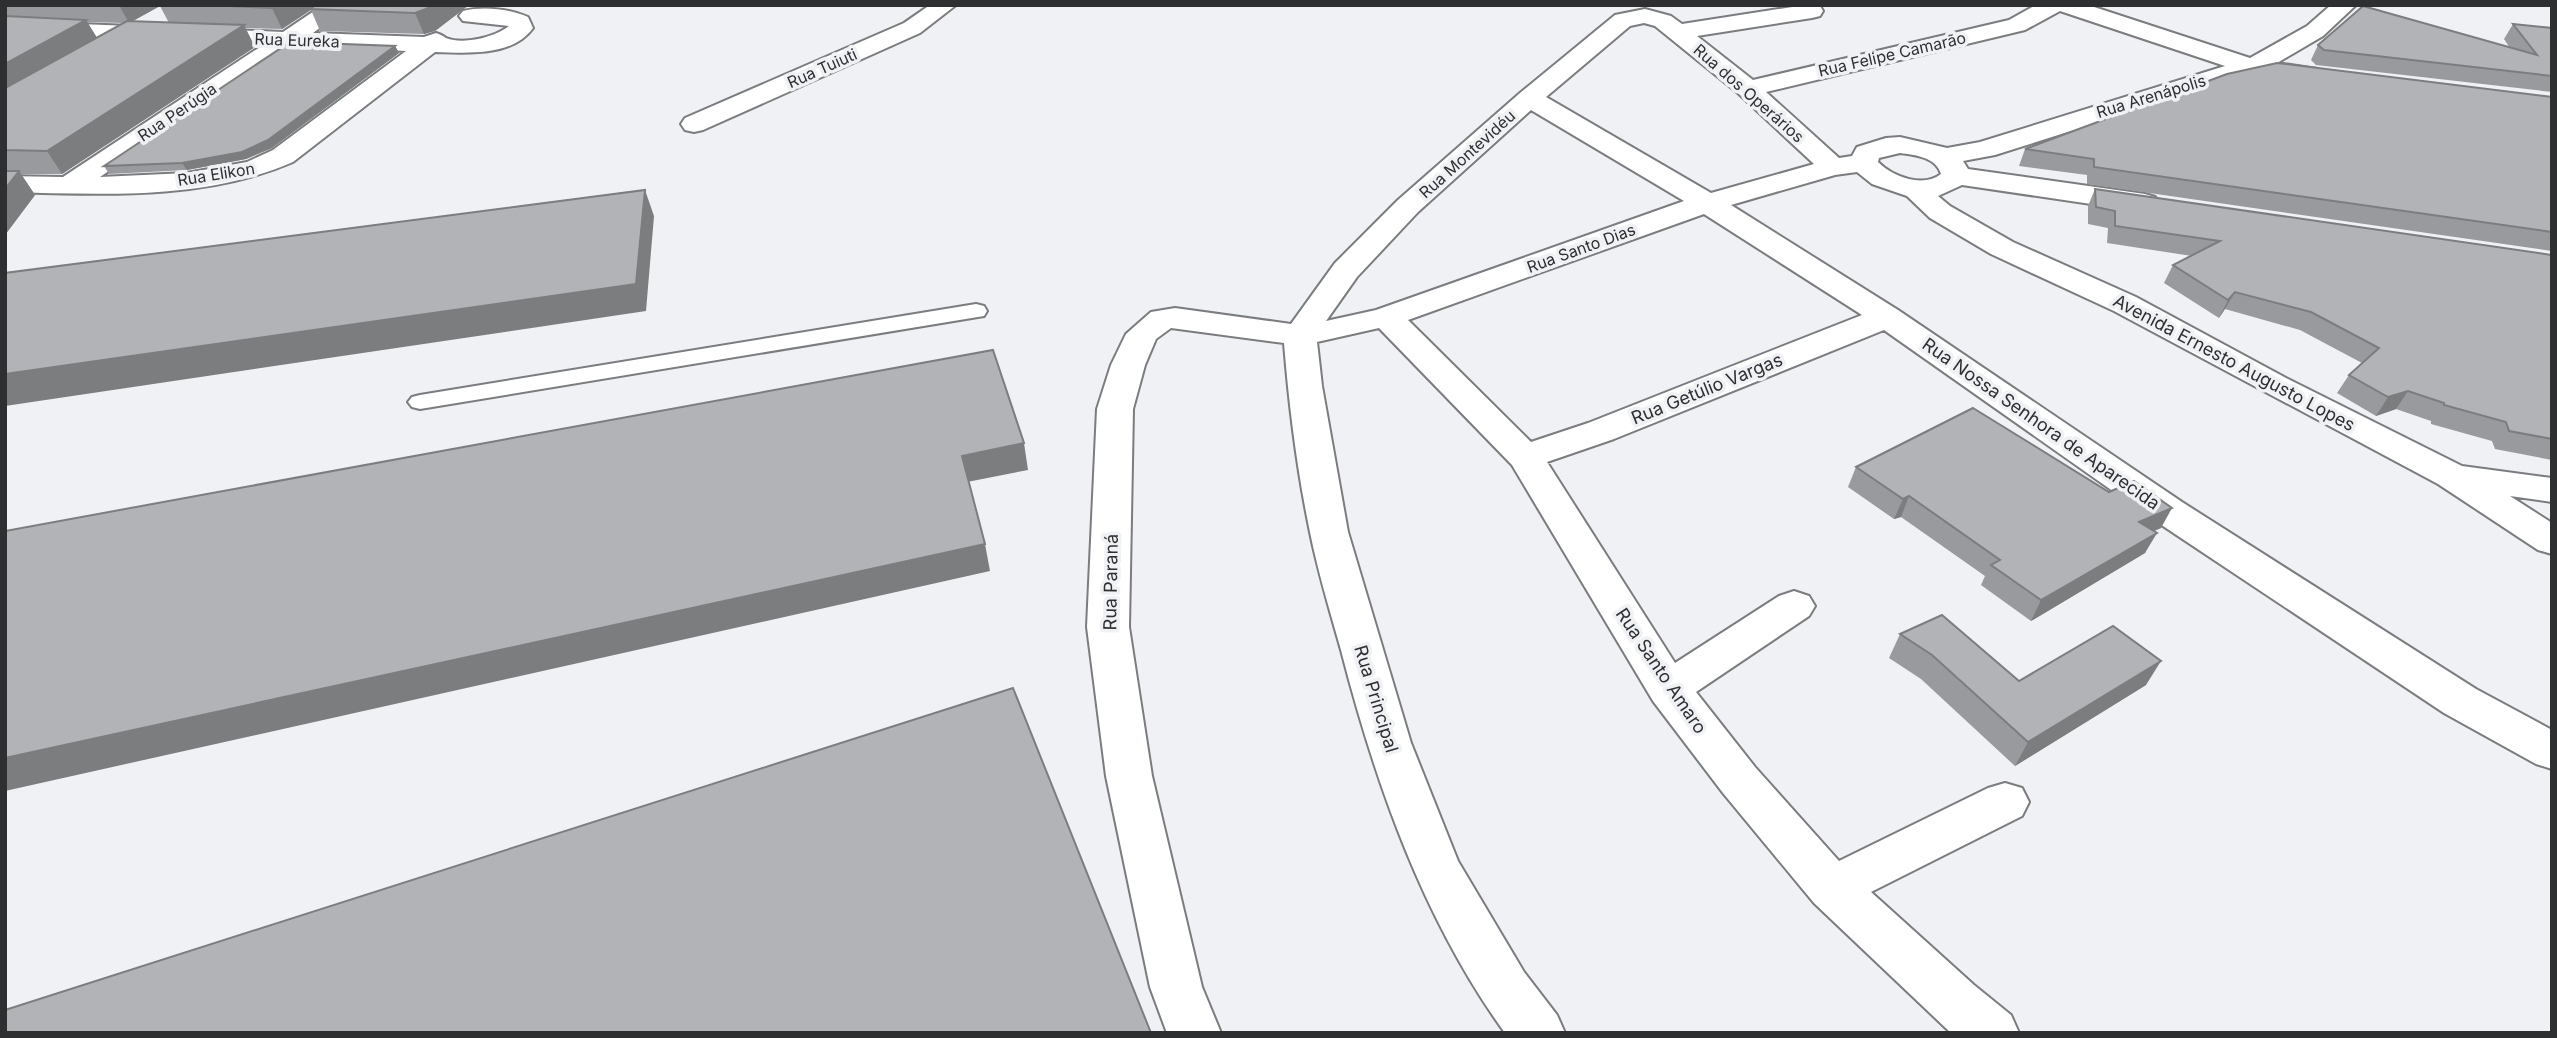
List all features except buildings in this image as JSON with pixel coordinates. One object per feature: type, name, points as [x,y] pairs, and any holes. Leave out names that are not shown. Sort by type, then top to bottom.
[{"type":"street","points":[[5,25],[40,5]]},
{"type":"street","name":"Rua Perúgia","points":[[69,185],[339,5]]},
{"type":"street","name":"Rua Tuiuti","points":[[694,124],[912,28],[945,5]]},
{"type":"street","name":"Rua Felipe Camarão","points":[[2009,5],[2044,11]]},
{"type":"street","points":[[2065,5],[2252,67],[2336,77]]},
{"type":"street","name":"Rua Arenápolis","points":[[1916,187],[1943,185],[1952,181],[1950,166],[1985,149],[2211,77],[2252,67],[2315,31],[2345,5]]},
{"type":"street","name":"Rua Eureka","points":[[5,25],[285,40],[464,46],[499,41],[514,35],[521,28],[520,22],[511,18],[478,10]]},
{"type":"street","name":"Rua Elikon","points":[[5,184],[69,185],[189,180],[269,164],[478,10]]},
{"type":"street","name":"Rua Montevidéu","points":[[1300,335],[1346,270],[1408,206],[1529,98],[1623,20],[1645,16],[1671,26],[1812,10]]},
{"type":"street","points":[[98,54],[173,11]]},
{"type":"street","name":"Rua Felipe Camarão","points":[[1748,89],[2017,25],[2044,11]]},
{"type":"street","name":"Rua dos Operários","points":[[1671,26],[1748,89],[1833,167]]},
{"type":"street","name":"Rua Nossa Senhora de Aparecida","points":[[1529,98],[1707,203],[1887,317],[2168,511],[2308,603],[2460,701],[2552,751]]},
{"type":"street","points":[[1916,187],[1885,180],[1874,174],[1864,163],[1867,153],[1886,146],[1915,147],[1950,166],[2177,207]]},
{"type":"street","name":"Rua Santo Dias","points":[[1300,335],[1386,317],[1707,203],[1833,167],[1864,163]]},
{"type":"street","name":"Avenida Ernesto Augusto Lopes","points":[[1916,187],[1923,198],[1940,212],[2002,248],[2125,304],[2274,385],[2451,476],[2552,541]]},
{"type":"street","name":"Rua Santo Amaro","points":[[1386,317],[1525,457],[1546,487],[1668,689],[1739,780],[1832,888],[1955,1003],[1992,1033]]},
{"type":"street","name":"Rua Getúlio Vargas","points":[[1525,457],[1601,431],[1887,317]]},
{"type":"street","name":"Rua Paraná","points":[[1194,1033],[1176,987],[1129,776],[1108,627],[1115,409],[1128,365],[1142,334],[1162,319],[1196,319],[1300,335]]},
{"type":"street","name":"Rua Principal","points":[[1300,335],[1305,386],[1329,532],[1388,743],[1437,870],[1505,989],[1538,1033]]},
{"type":"street","points":[[2451,476],[2552,490]]},
{"type":"street","points":[[1668,689],[1794,606]]},
{"type":"street","points":[[1832,888],[2005,802]]},
{"type":"lane","points":[[420,402],[976,311]]}]
